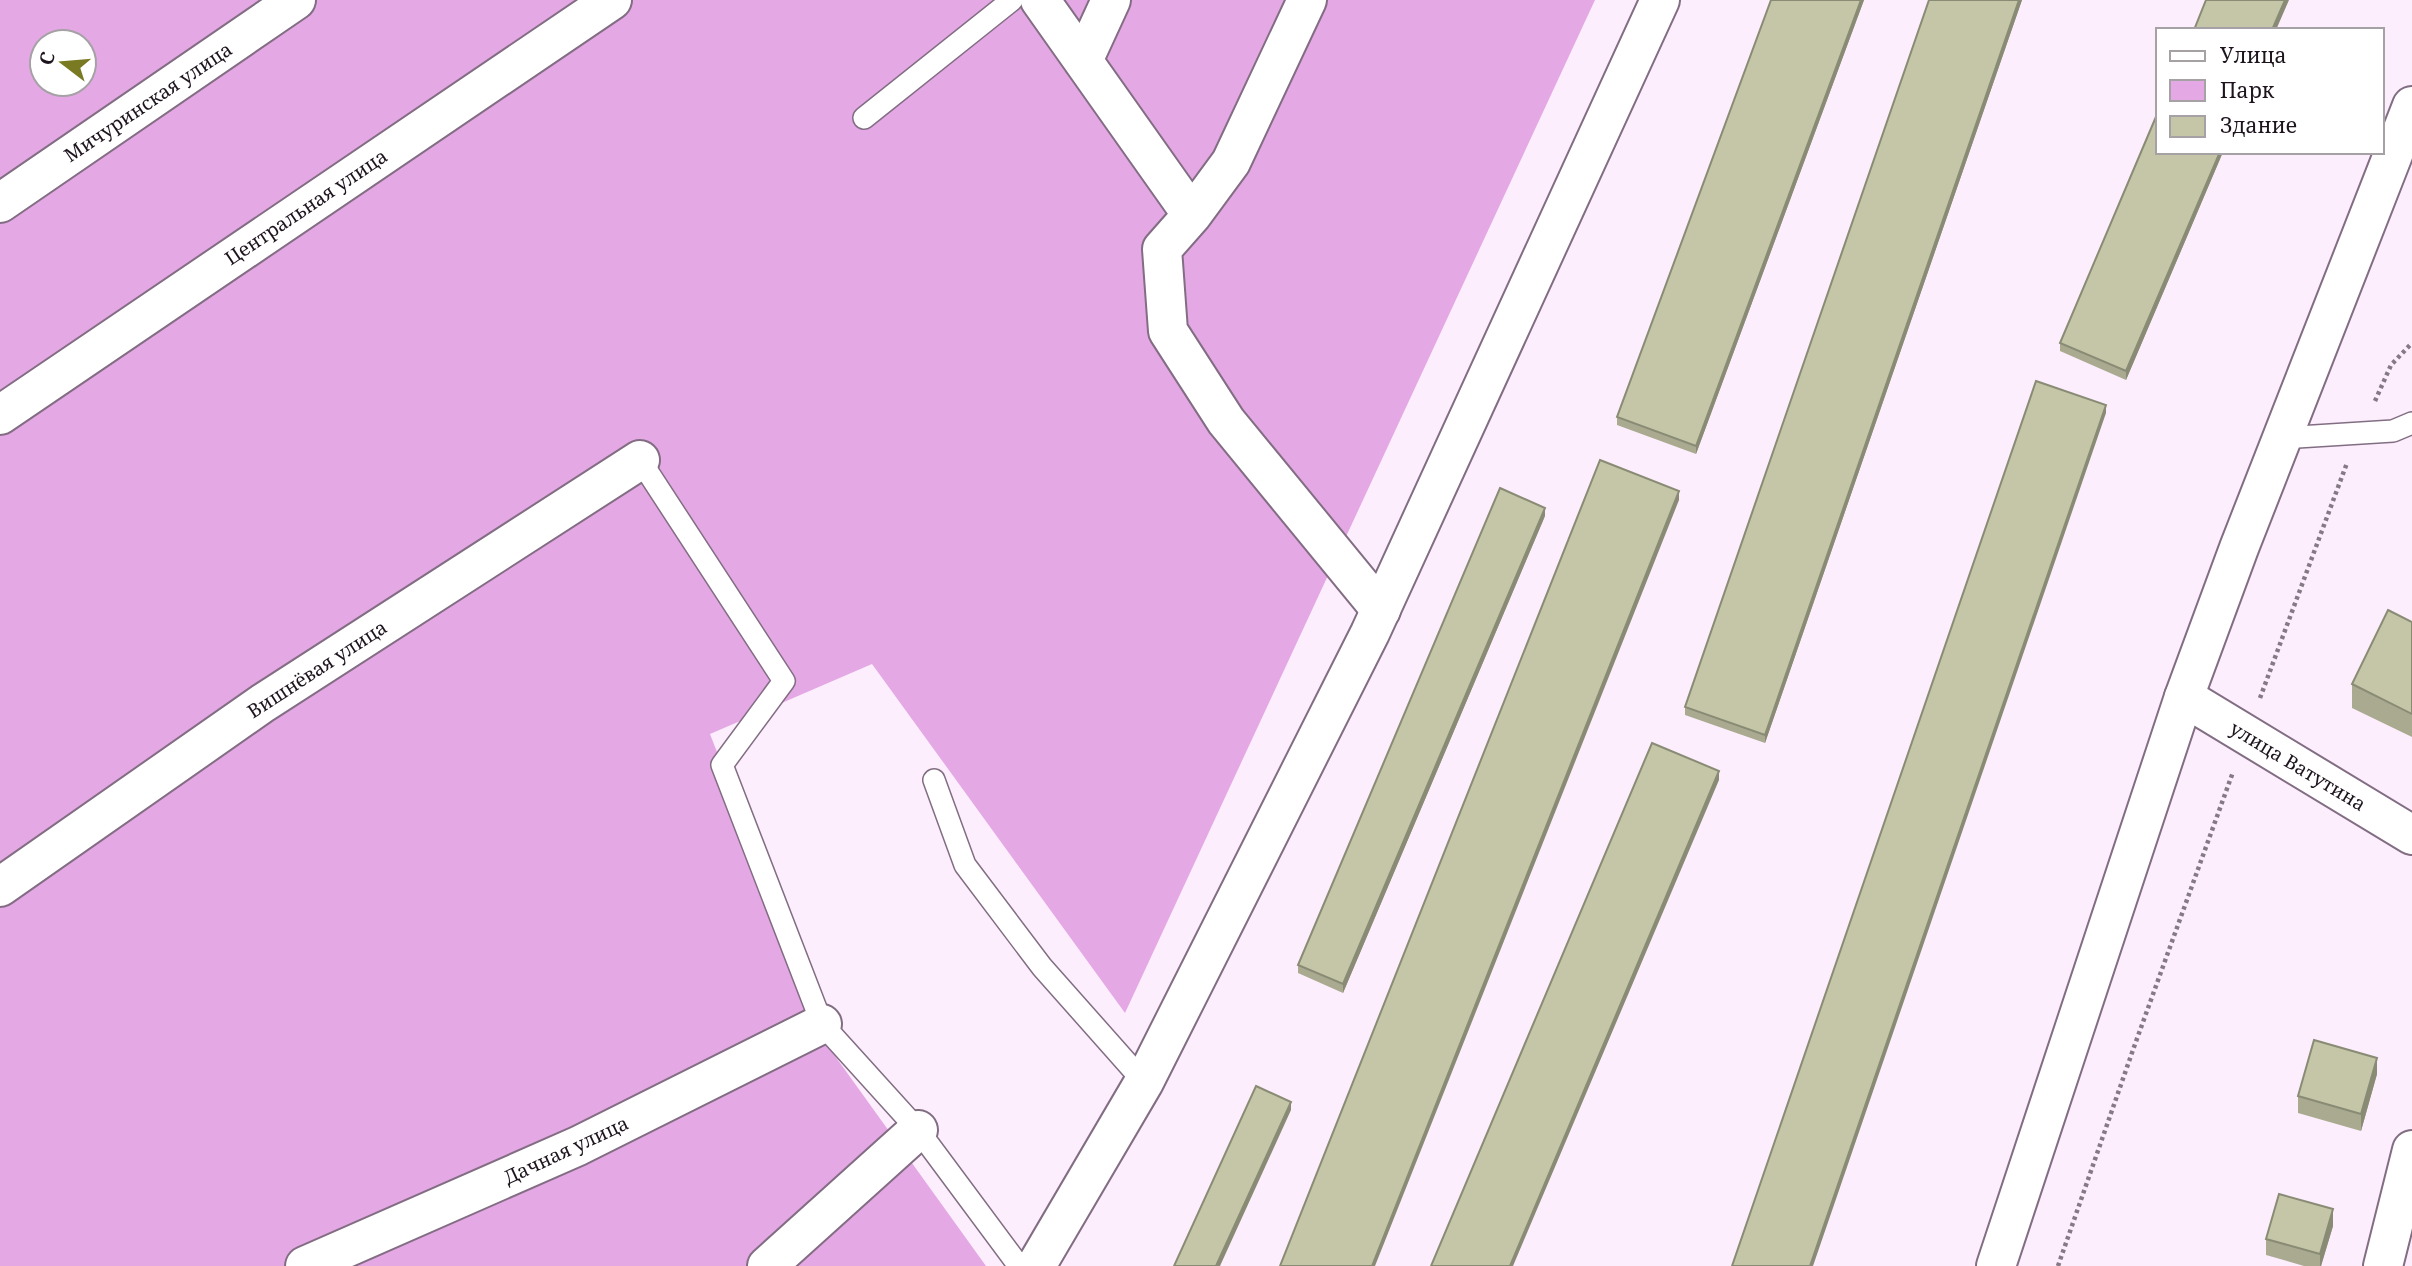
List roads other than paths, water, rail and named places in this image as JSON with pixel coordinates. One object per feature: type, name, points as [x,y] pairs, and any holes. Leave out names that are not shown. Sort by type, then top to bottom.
[{"type":"street","name":"Мичуринская улица","points":[[0,203],[296,0]]},
{"type":"street","name":"Центральная улица","points":[[0,415],[612,0]]},
{"type":"street","points":[[1040,0],[1192,215]]},
{"type":"street","points":[[1083,61],[1111,0]]},
{"type":"street","points":[[1307,0],[1231,162],[1162,250],[1168,331],[1226,421],[1381,610]]},
{"type":"street","points":[[1036,1266],[1144,1082],[1381,610],[1660,0]]},
{"type":"street","points":[[1996,1266],[2184,698],[2412,106]]},
{"type":"street","name":"Вишнёвая улица","points":[[0,887],[263,703],[640,460]]},
{"type":"street","name":"улица Ватутина","points":[[2184,698],[2412,835]]},
{"type":"street","name":"Дачная улица","points":[[305,1266],[578,1146],[822,1024]]},
{"type":"street","points":[[767,1266],[918,1130]]},
{"type":"street","points":[[2383,1266],[2412,1150]]},
{"type":"lane","points":[[864,118],[1012,0]]},
{"type":"lane","points":[[2282,438],[2393,431],[2412,423]]},
{"type":"lane","points":[[640,460],[784,681],[722,765],[822,1024],[918,1130],[1019,1266]]},
{"type":"lane","points":[[934,780],[965,865],[1042,967],[1144,1082]]}]
